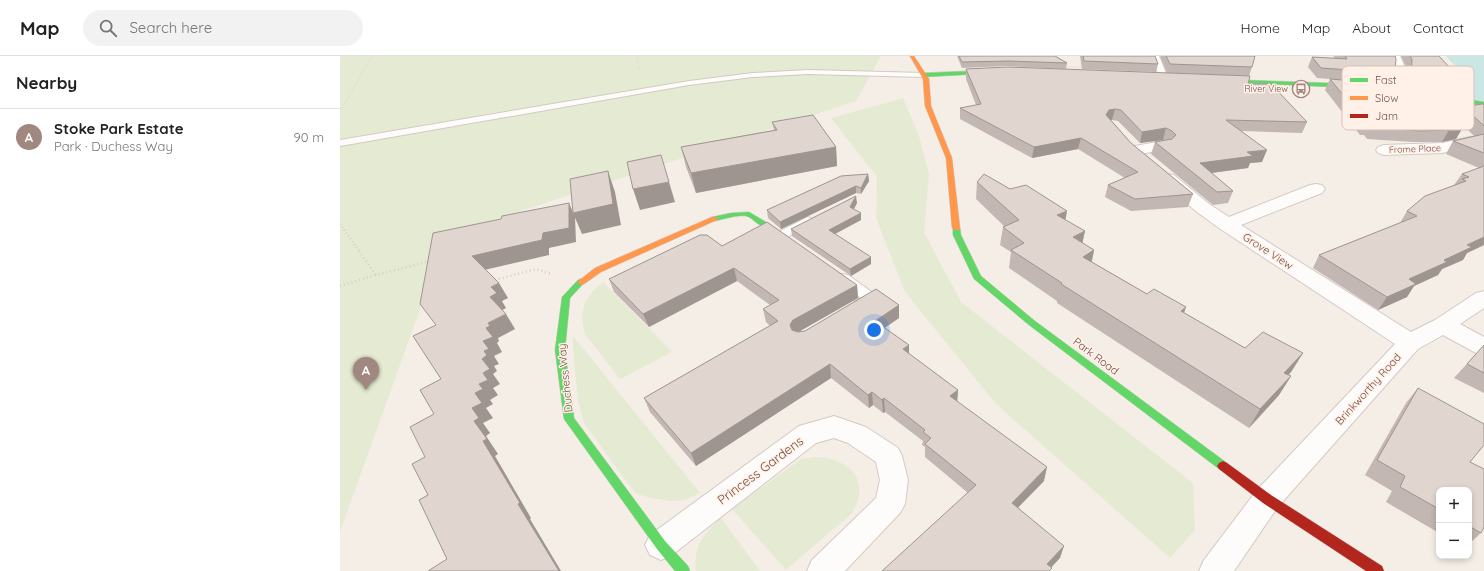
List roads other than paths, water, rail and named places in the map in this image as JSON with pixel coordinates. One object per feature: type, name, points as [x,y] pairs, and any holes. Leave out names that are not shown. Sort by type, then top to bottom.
[{"type":"street","points":[[912,56],[924,75],[1010,68]]},
{"type":"street","points":[[1394,56],[1398,66]]},
{"type":"street","name":"Park Road","points":[[924,75],[928,87],[926,97],[928,106],[949,158],[957,235],[977,277],[1032,323],[1267,499],[1376,571]]},
{"type":"street","points":[[1210,79],[1342,85]]},
{"type":"street","points":[[1474,102],[1484,104]]},
{"type":"street","points":[[1474,111],[1484,114]]},
{"type":"street","name":"Frome Place","points":[[1384,150],[1442,148],[1470,142],[1459,131]]},
{"type":"street","name":"Grove View","points":[[1121,135],[1154,167],[1203,208],[1410,343]]},
{"type":"street","points":[[1135,150],[1163,146]]},
{"type":"street","points":[[1226,224],[1316,189]]},
{"type":"street","name":"Duchess Way","points":[[683,571],[661,545],[569,419],[560,350],[566,297],[578,284],[598,270],[712,220],[731,215],[748,214],[763,224]]},
{"type":"street","name":"Brinkworthy Road","points":[[1267,499],[1410,343],[1443,325],[1484,298]]},
{"type":"street","points":[[1443,325],[1484,347]]},
{"type":"street","name":"Princess Gardens","points":[[661,545],[808,434],[834,427],[857,435],[888,456],[894,480],[890,504],[823,571]]},
{"type":"street","points":[[1215,571],[1267,499]]},
{"type":"lane","points":[[1155,56],[1165,78]]},
{"type":"lane","points":[[340,144],[689,83],[746,76],[808,72],[924,75]]},
{"type":"lane","points":[[780,236],[822,215]]},
{"type":"lane","points":[[763,224],[793,244]]},
{"type":"lane","points":[[832,271],[871,298],[852,309]]},
{"type":"water","points":[[1446,56],[1484,56],[1484,110],[1474,106],[1474,66],[1455,66]]},
{"type":"place","name":"River View","points":[[1301,89]]},
{"type":"place","name":"Stoke Park Estate","points":[[366,390]]}]
